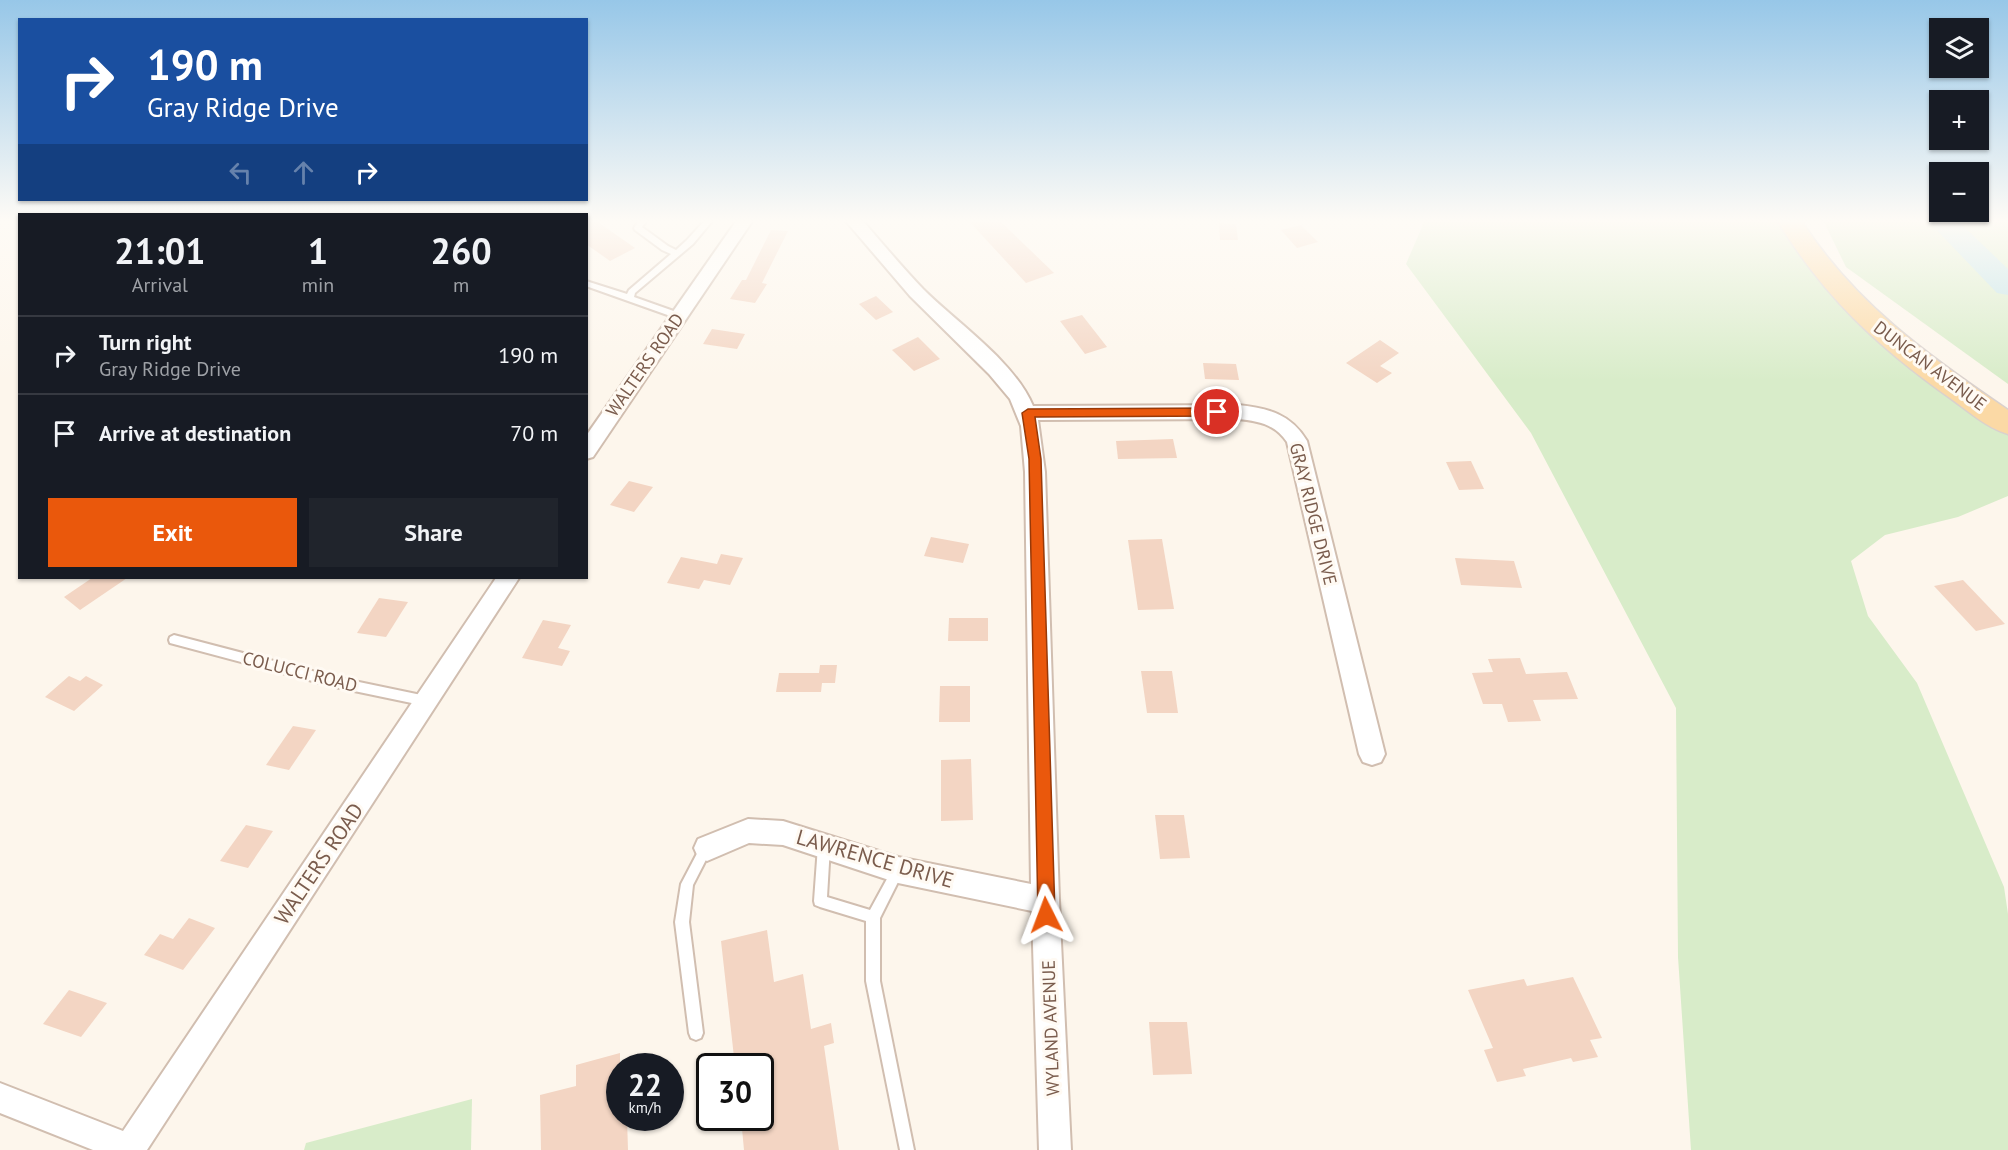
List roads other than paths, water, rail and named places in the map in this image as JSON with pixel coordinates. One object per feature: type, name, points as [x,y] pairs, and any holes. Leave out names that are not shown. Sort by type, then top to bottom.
[{"type":"main road","name":"DUNCAN AVENUE","points":[[1824,274],[1880,330],[2008,424]]},
{"type":"street","name":"WALTERS ROAD","points":[[588,446],[595,423],[679,316],[708,274]]},
{"type":"street","name":"WYLAND AVENUE","points":[[900,274],[916,292],[1002,375],[1028,413],[1035,463],[1045,900],[1055,1150]]},
{"type":"street","name":"GRAY RIDGE DRIVE","points":[[1028,413],[1238,412],[1271,417],[1289,428],[1297,441],[1372,754]]},
{"type":"street","name":"WALTERS ROAD","points":[[130,1149],[507,579]]},
{"type":"street","name":"LAWRENCE DRIVE","points":[[707,848],[728,837],[760,830],[783,833],[898,870],[1045,900]]},
{"type":"street","points":[[0,1098],[130,1149]]},
{"type":"lane","points":[[629,298],[632,292],[653,274]]},
{"type":"lane","points":[[588,284],[679,316]]},
{"type":"lane","name":"COLUCCI ROAD","points":[[174,640],[335,682],[427,701]]},
{"type":"lane","points":[[824,846],[820,901],[873,917]]},
{"type":"lane","points":[[696,1033],[682,922],[687,884],[707,848]]},
{"type":"lane","points":[[898,870],[873,917],[873,981],[907,1150]]},
{"type":"waterway","points":[[1995,274],[2008,286]]}]
